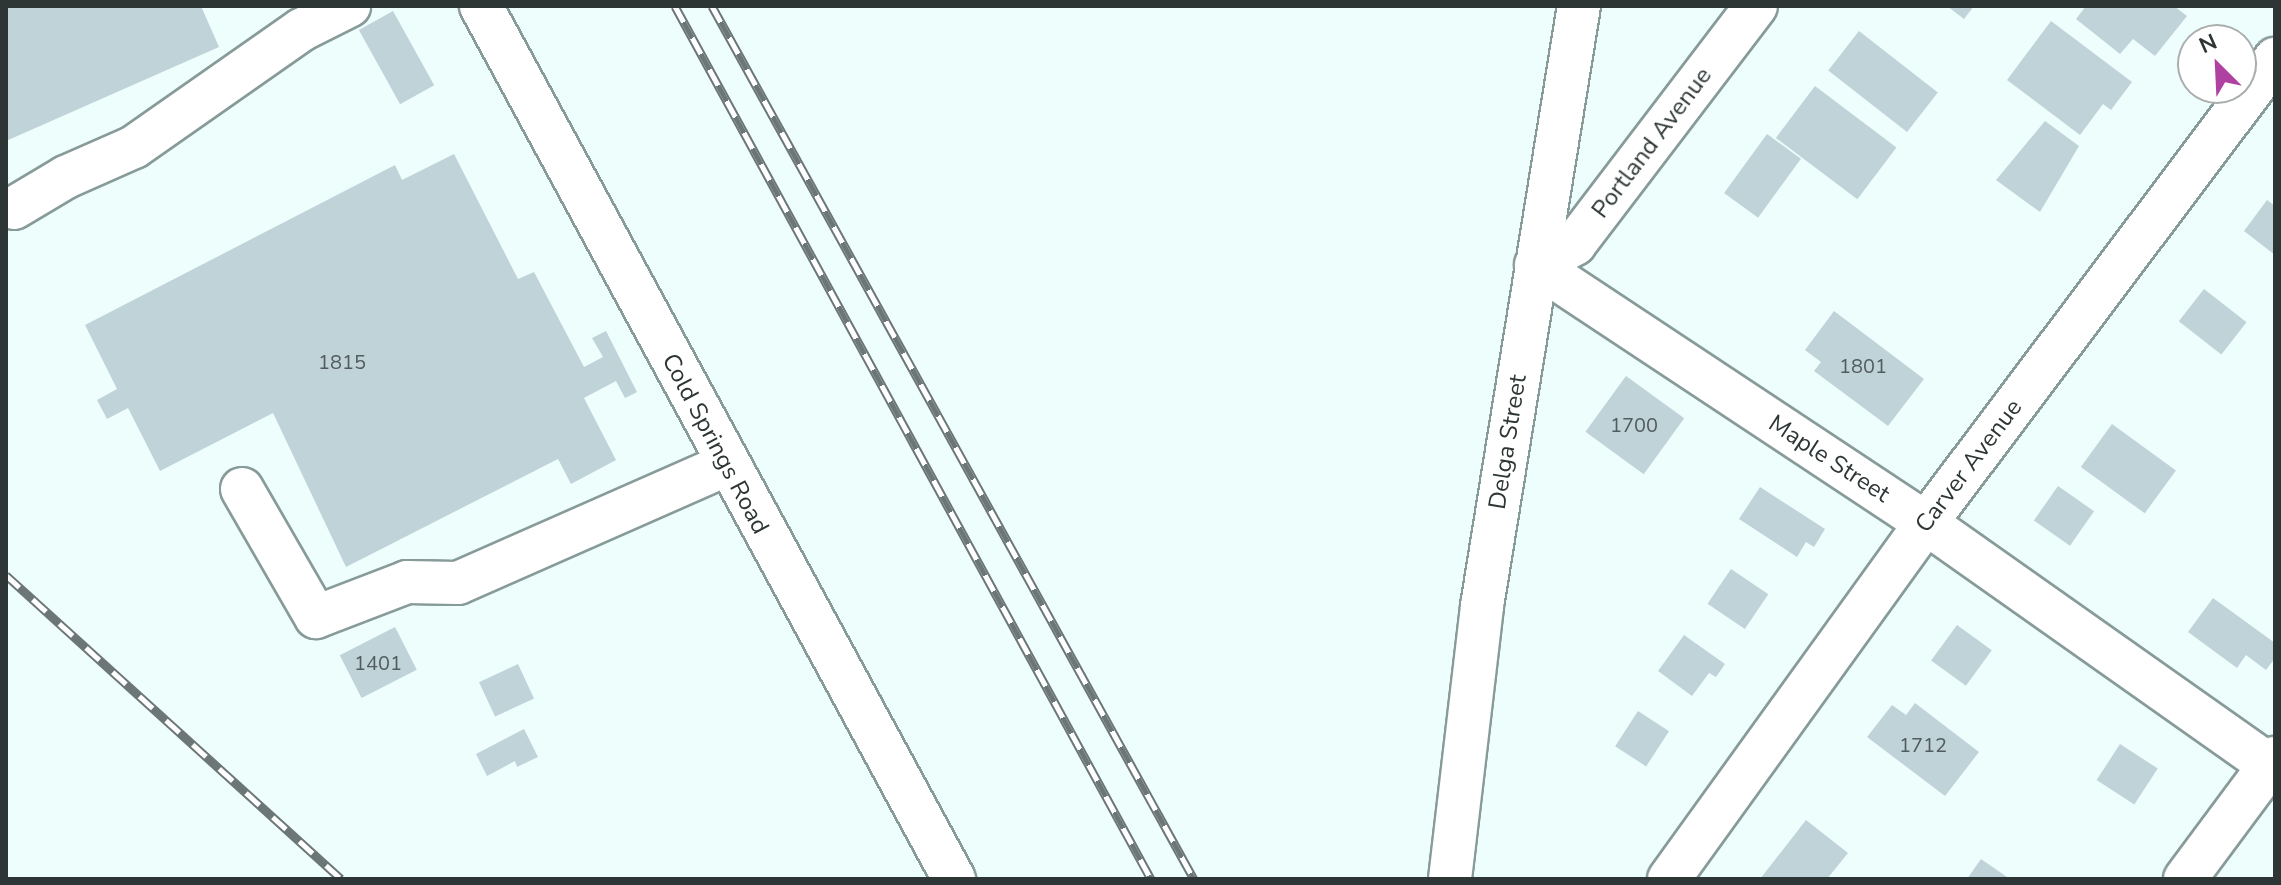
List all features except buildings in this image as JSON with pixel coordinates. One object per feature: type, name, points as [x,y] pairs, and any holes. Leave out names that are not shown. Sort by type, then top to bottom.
[{"type":"street","name":"Cold Springs Road","points":[[481,6],[725,465],[954,879]]},
{"type":"street","name":"Delga Street","points":[[1450,879],[1482,606],[1579,6]]},
{"type":"street","name":"Portland Avenue","points":[[1536,265],[1575,244],[1756,6]]},
{"type":"street","points":[[14,208],[66,177],[134,147],[323,12]]},
{"type":"street","name":"Carver Avenue","points":[[1669,878],[1926,523],[2275,59]]},
{"type":"street","name":"Maple Street","points":[[1536,265],[1926,523],[2273,764]]},
{"type":"street","points":[[242,489],[316,617],[407,582],[458,583],[725,465]]},
{"type":"street","points":[[2185,879],[2273,764]]},
{"type":"railway","points":[[675,6],[1151,879]]},
{"type":"railway","points":[[712,6],[1194,879]]},
{"type":"railway","points":[[6,575],[341,879]]}]
